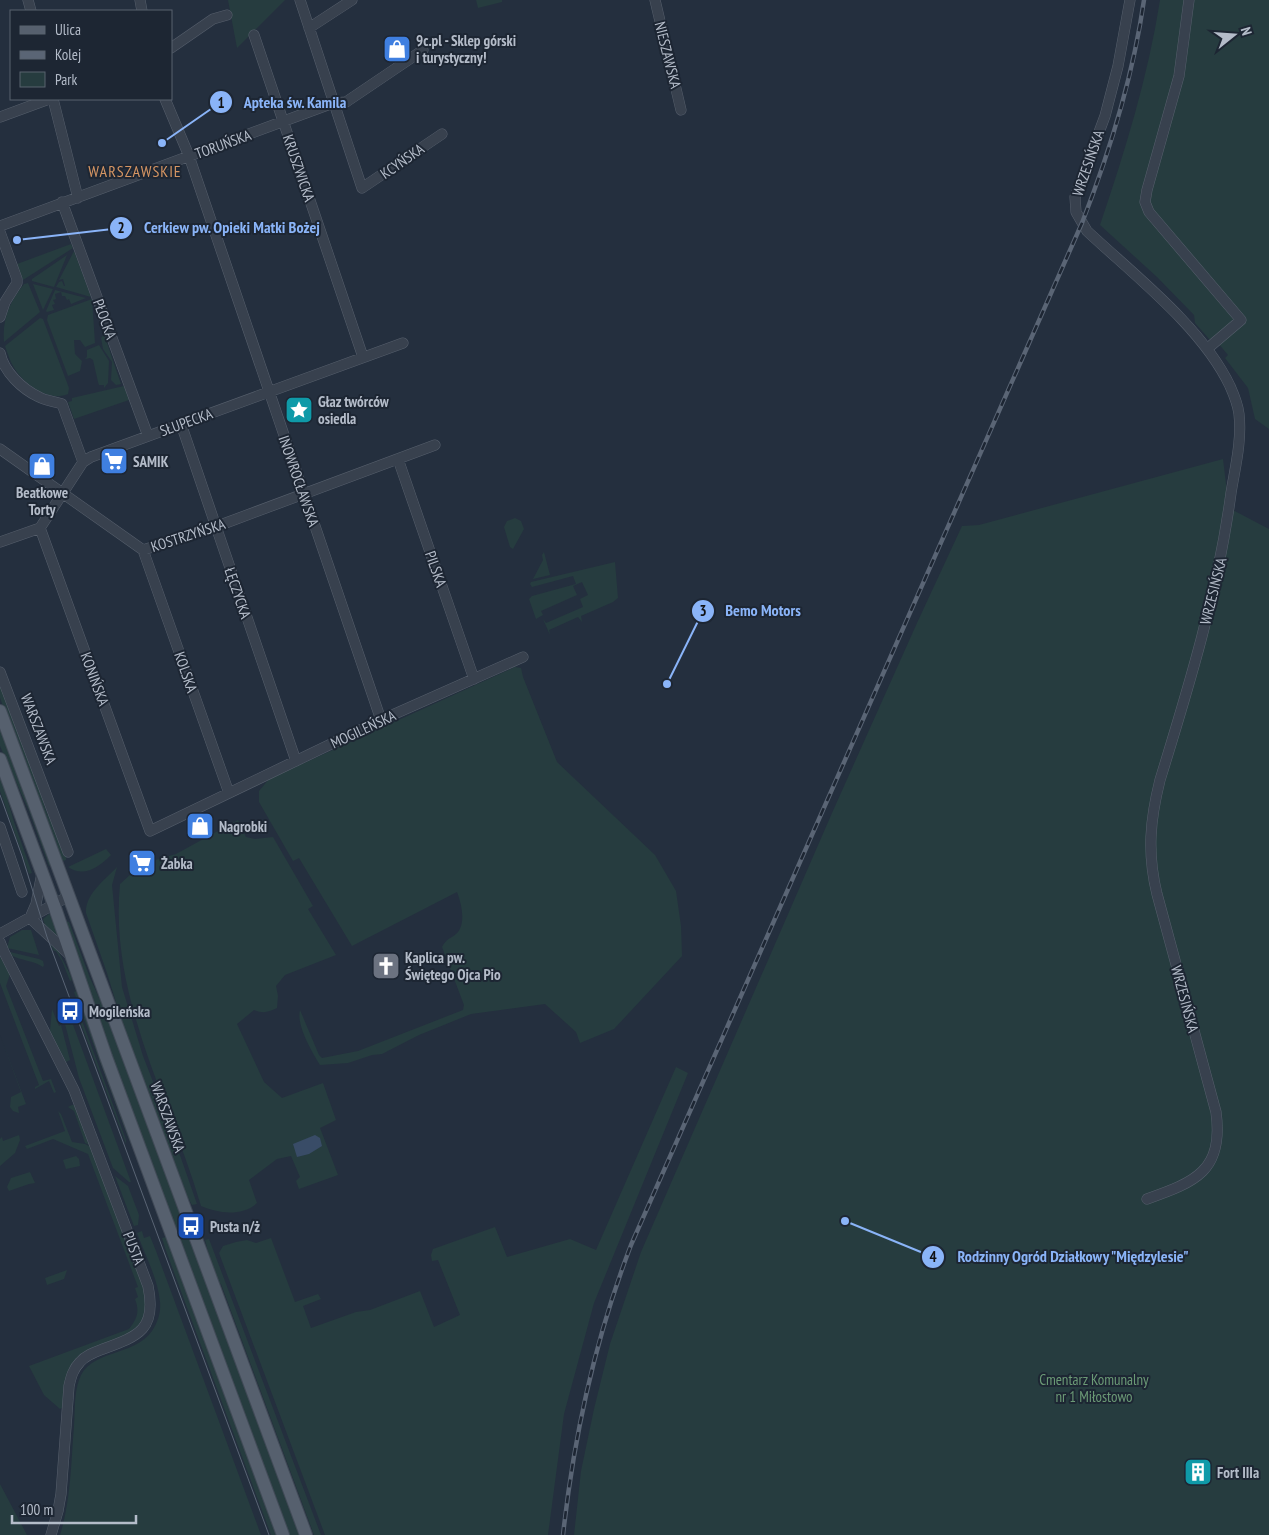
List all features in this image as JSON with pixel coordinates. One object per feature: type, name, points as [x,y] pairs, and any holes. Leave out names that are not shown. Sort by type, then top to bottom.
[{"type":"main road","name":"WARSZAWSKA","points":[[0,711],[306,1535]]},
{"type":"main road","points":[[0,758],[54,904],[106,1057],[283,1535]]},
{"type":"street","points":[[300,0],[333,103]]},
{"type":"street","points":[[309,28],[352,0]]},
{"type":"street","name":"NIESZAWSKA","points":[[655,0],[681,110]]},
{"type":"street","name":"WRZESIŃSKA","points":[[1130,0],[1118,66],[1105,116],[1077,188],[1075,205],[1087,231],[1140,279],[1208,349],[1230,386],[1238,408],[1240,424],[1224,543],[1205,624],[1160,780],[1154,805],[1150,844],[1153,877],[1216,1112],[1218,1131],[1212,1156],[1204,1170],[1192,1181],[1147,1199]]},
{"type":"street","points":[[1189,0],[1179,76],[1147,190],[1146,202],[1149,212],[1165,233],[1241,320],[1208,349]]},
{"type":"street","points":[[172,47],[213,19],[227,15]]},
{"type":"street","name":"KRUSZWICKA","points":[[254,35],[363,357]]},
{"type":"street","name":"TORUŃSKA","points":[[0,226],[333,103],[346,102],[423,50]]},
{"type":"street","points":[[0,117],[48,100]]},
{"type":"street","points":[[51,100],[78,198]]},
{"type":"street","name":"INOWROCŁAWSKA","points":[[165,100],[189,156],[381,720]]},
{"type":"street","name":"KCYŃSKA","points":[[333,103],[362,188],[442,134]]},
{"type":"street","name":"PŁOCKA","points":[[62,202],[148,436]]},
{"type":"street","points":[[0,232],[17,283],[5,302],[0,316]]},
{"type":"street","name":"SŁUPECKA","points":[[84,462],[91,457],[403,343]]},
{"type":"street","points":[[0,356],[12,377],[26,389],[38,397],[62,404],[84,462],[40,528],[0,542]]},
{"type":"street","name":"ŁĘCZYCKA","points":[[181,424],[296,761]]},
{"type":"street","name":"KOSTRZYŃSKA","points":[[0,449],[143,550],[215,527],[435,444]]},
{"type":"street","name":"PILSKA","points":[[398,459],[474,679]]},
{"type":"street","name":"KONIŃSKA","points":[[40,528],[150,831]]},
{"type":"street","name":"KOLSKA","points":[[143,550],[229,794]]},
{"type":"street","name":"MOGILEŃSKA","points":[[150,831],[381,720],[524,656]]},
{"type":"street","name":"WARSZAWSKA","points":[[0,672],[68,852]]},
{"type":"street","points":[[0,827],[22,892]]},
{"type":"street","points":[[30,918],[38,898],[42,873]]},
{"type":"street","points":[[0,934],[69,896]]},
{"type":"street","points":[[30,918],[72,956]]},
{"type":"street","name":"PUSTA","points":[[0,942],[74,1090],[131,1252],[148,1286],[151,1307],[149,1317],[139,1333],[131,1339],[89,1355],[80,1362],[72,1373],[69,1386],[61,1494],[51,1535]]},
{"type":"green space","points":[[228,0],[285,0],[237,48]]},
{"type":"green space","points":[[476,0],[502,0],[502,2],[478,8]]},
{"type":"green space","points":[[1160,0],[1269,0],[1269,429],[1255,419],[1248,388],[1225,358],[1228,355],[1213,337],[1210,340],[1195,323],[1194,315],[1157,277],[1100,225],[1135,114]]},
{"type":"green space","points":[[71,244],[73,248],[23,280],[17,264]]},
{"type":"green space","points":[[74,251],[91,297],[56,287],[62,281],[65,286],[63,279],[59,280]]},
{"type":"green space","points":[[67,255],[54,287],[32,281],[32,279]]},
{"type":"green space","points":[[28,283],[40,312],[4,342],[4,326],[8,311],[19,290],[24,284]]},
{"type":"green space","points":[[33,284],[53,289],[43,310]]},
{"type":"green space","points":[[55,290],[86,298],[71,304],[69,299],[67,300],[65,296],[62,296],[61,292],[55,294],[56,299],[53,300],[55,304],[52,305],[54,310],[47,312]]},
{"type":"green space","points":[[92,299],[95,343],[85,347],[80,340],[74,340],[75,354],[82,361],[80,371],[68,376],[47,320],[48,315]]},
{"type":"green space","points":[[40,318],[43,319],[69,388],[68,394],[54,396],[33,387],[17,372],[7,353],[5,346]]},
{"type":"green space","points":[[104,334],[121,384],[116,385],[111,380],[112,362],[103,349],[101,338]]},
{"type":"green space","points":[[99,345],[109,361],[108,383],[104,388],[104,385],[99,385],[93,360],[90,358],[85,359],[87,357],[87,350]]},
{"type":"green space","points":[[124,386],[129,400],[74,419],[68,402],[72,401],[72,398]]},
{"type":"green space","name":"Cmentarz Komunalny nr 1 Miłostowo","points":[[1223,459],[1229,508],[1269,529],[1269,1535],[574,1535],[581,1471],[594,1409],[610,1344],[641,1252],[832,813],[962,526],[979,525]]},
{"type":"green space","points":[[515,518],[521,521],[524,529],[513,549],[510,547],[504,527],[507,521]]},
{"type":"green space","points":[[544,552],[550,575],[533,579],[543,560],[542,555]]},
{"type":"green space","points":[[615,562],[618,598],[581,616],[582,622],[578,617],[549,630],[550,635],[543,619],[546,623],[583,607],[580,599],[588,595],[582,582],[573,586],[577,595],[541,611],[543,615],[536,619],[529,599],[532,596],[576,584],[573,576],[532,587],[531,582]]},
{"type":"green space","points":[[515,667],[521,668],[557,762],[655,855],[676,891],[681,926],[682,956],[614,1029],[580,1043],[576,1032],[545,1004],[471,1014],[419,1035],[382,1054],[372,1055],[348,1063],[320,1065],[302,1031],[299,1016],[300,1010],[322,1058],[358,1051],[463,1010],[464,1005],[442,947],[447,940],[456,934],[461,925],[462,913],[460,902],[457,892],[352,946],[299,858],[293,861],[259,802],[259,791],[269,779]]},
{"type":"green space","points":[[0,682],[42,796],[46,812],[57,832],[64,856],[66,855],[66,860],[63,861],[56,848],[0,698]]},
{"type":"green space","points":[[0,724],[52,865],[49,866],[29,811],[0,746]]},
{"type":"green space","points":[[0,773],[14,822],[32,873],[29,874],[0,791]]},
{"type":"green space","points":[[238,820],[246,837],[255,839],[273,837],[313,906],[308,909],[336,955],[285,975],[276,986],[278,996],[277,1008],[266,1012],[254,1010],[237,1024],[264,1082],[282,1098],[323,1083],[336,1120],[320,1128],[338,1175],[299,1189],[296,1181],[300,1177],[291,1156],[277,1159],[249,1180],[257,1203],[237,1212],[222,1212],[201,1206],[145,1048],[133,1008],[124,967],[119,926],[120,884],[131,874],[152,861],[176,854]]},
{"type":"green space","points":[[106,849],[111,855],[91,870],[80,871],[68,867]]},
{"type":"green space","points":[[117,867],[112,885],[122,987],[143,1056],[197,1204],[192,1205],[184,1190],[123,1025],[86,913],[92,894]]},
{"type":"green space","points":[[49,914],[60,939],[45,925],[43,919]]},
{"type":"green space","points":[[66,921],[69,922],[90,978],[114,1030],[301,1535],[288,1535],[107,1045]]},
{"type":"green space","points":[[22,930],[31,930],[39,955],[7,948],[10,937]]},
{"type":"green space","points":[[50,943],[56,947],[70,974],[121,1111],[130,1143],[74,992],[76,991],[72,980],[70,981],[62,961]]},
{"type":"green space","points":[[10,952],[39,959],[43,961],[44,965],[43,967],[15,957]]},
{"type":"green space","points":[[0,957],[10,974],[6,986],[43,1081],[51,1079],[56,1092],[54,1093],[49,1081],[35,1089],[39,1085],[0,983]]},
{"type":"green space","points":[[52,1009],[59,1026],[61,1025],[70,1060],[66,1062],[50,1031]]},
{"type":"green space","points":[[81,1018],[126,1140],[126,1144],[79,1019]]},
{"type":"green space","points":[[72,1022],[131,1182],[113,1168],[79,1078],[65,1024]]},
{"type":"green space","points":[[0,1035],[26,1104],[18,1107],[19,1113],[13,1111],[10,1107],[11,1097],[21,1092]]},
{"type":"green space","points":[[676,1067],[688,1073],[594,1303],[564,1414],[548,1535],[325,1535],[219,1253],[223,1246],[247,1240],[256,1243],[271,1238],[295,1302],[318,1294],[321,1299],[303,1306],[311,1328],[356,1312],[370,1310],[420,1291],[434,1327],[460,1315],[438,1260],[432,1261],[433,1249],[495,1227],[507,1257],[570,1239],[596,1250]]},
{"type":"green space","points":[[75,1105],[92,1146],[85,1143],[74,1111],[68,1107]]},
{"type":"green space","points":[[58,1111],[72,1142],[85,1144],[93,1148],[144,1289],[146,1304],[143,1319],[130,1333],[84,1353],[63,1407],[60,1409],[44,1395],[29,1366],[129,1329],[137,1315],[135,1299],[138,1297],[135,1288],[138,1287],[88,1154],[53,1139],[27,1149],[25,1146],[65,1131]]},
{"type":"green space","points":[[19,1135],[20,1140],[15,1153],[0,1166],[0,1139],[2,1137],[3,1141]]},
{"type":"green space","points":[[76,1156],[79,1159],[80,1166],[66,1169],[63,1160]]},
{"type":"green space","points":[[30,1172],[35,1183],[9,1191],[7,1187],[11,1178]]},
{"type":"green space","points":[[115,1176],[128,1186],[139,1215],[138,1225],[134,1226]]},
{"type":"green space","points":[[142,1231],[144,1238],[150,1236],[156,1251],[261,1535],[60,1535],[68,1495],[75,1397],[79,1380],[84,1370],[92,1363],[144,1339],[152,1331],[159,1317],[160,1302],[157,1285],[137,1233]]},
{"type":"green space","points":[[166,1237],[279,1535],[271,1535],[165,1248],[162,1238]]},
{"type":"green space","points":[[209,1239],[321,1535],[314,1535],[221,1284],[216,1281],[205,1240]]},
{"type":"green space","points":[[67,1270],[64,1279],[47,1285],[45,1278]]},
{"type":"green space","points":[[0,1484],[27,1535],[0,1535]]},
{"type":"water","points":[[315,1135],[320,1138],[322,1146],[309,1154],[297,1157],[293,1144]]},
{"type":"tram line","points":[[0,795],[22,856],[47,937],[269,1535]]},
{"type":"railway","points":[[563,1535],[573,1461],[588,1388],[607,1316],[631,1245],[1082,223],[1102,169],[1127,85],[1144,0]]},
{"type":"place","name":"9c.pl - Sklep górski i turystyczny!","points":[[397,49]]},
{"type":"place","name":"Apteka św. Kamila","points":[[162,143]]},
{"type":"place","name":"Cerkiew pw. Opieki Matki Bożej","points":[[17,240]]},
{"type":"place","name":"Głaz twórców osiedla","points":[[299,410]]},
{"type":"place","name":"SAMIK","points":[[114,461]]},
{"type":"place","name":"Beatkowe Torty","points":[[42,466]]},
{"type":"place","name":"Bemo Motors","points":[[667,684]]},
{"type":"place","name":"Nagrobki","points":[[200,826]]},
{"type":"place","name":"Żabka","points":[[142,863]]},
{"type":"place","name":"Kaplica pw. Świętego Ojca Pio","points":[[386,966]]},
{"type":"place","name":"Mogileńska","points":[[70,1011]]},
{"type":"place","name":"Rodzinny Ogród Działkowy \"Międzylesie\"","points":[[845,1221]]},
{"type":"place","name":"Pusta n/ż","points":[[191,1226]]},
{"type":"place","name":"Fort IIIa","points":[[1198,1472]]},
{"type":"district","name":"WARSZAWSKIE","points":[[135,171]]}]
